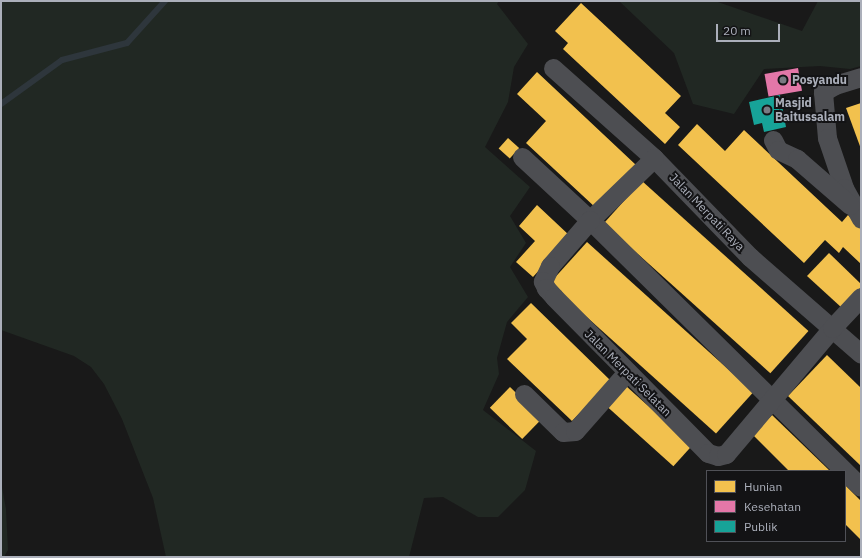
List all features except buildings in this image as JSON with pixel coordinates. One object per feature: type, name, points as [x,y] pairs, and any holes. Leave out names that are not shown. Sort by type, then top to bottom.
[{"type":"street","name":"Jalan Merpati Raya","points":[[553,68],[654,158],[750,257],[861,354]]},
{"type":"street","points":[[857,214],[844,188],[827,138],[823,92],[835,85],[861,77]]},
{"type":"street","points":[[773,140],[778,150],[796,159],[857,214]]},
{"type":"street","points":[[522,157],[590,220],[844,470]]},
{"type":"street","name":"Jalan Merpati Selatan","points":[[654,158],[590,220],[550,266],[543,281],[546,288],[554,297],[708,453],[714,456],[726,454],[832,328],[861,297]]},
{"type":"street","points":[[524,394],[563,432],[575,431],[627,372]]},
{"type":"street","points":[[846,472],[861,487]]},
{"type":"shaded area","points":[[1,1],[499,1],[497,4],[528,44],[514,67],[508,102],[485,147],[530,187],[510,216],[526,243],[510,267],[528,297],[507,322],[497,358],[499,374],[483,410],[536,451],[525,490],[498,517],[478,517],[443,497],[424,498],[409,557],[166,557],[153,498],[122,419],[104,384],[91,367],[74,356],[1,330]]},
{"type":"shaded area","points":[[619,1],[715,1],[802,31],[818,1],[861,1],[861,66],[850,69],[820,66],[764,69],[734,114],[693,104],[674,53]]},
{"type":"shaded area","points":[[1,482],[6,509],[8,550],[4,557],[1,557]]},
{"type":"waterway","points":[[1,104],[62,60],[127,43],[165,1]]},
{"type":"place","name":"Posyandu","points":[[783,80]]},
{"type":"place","name":"Masjid Baitussalam","points":[[767,110]]}]
